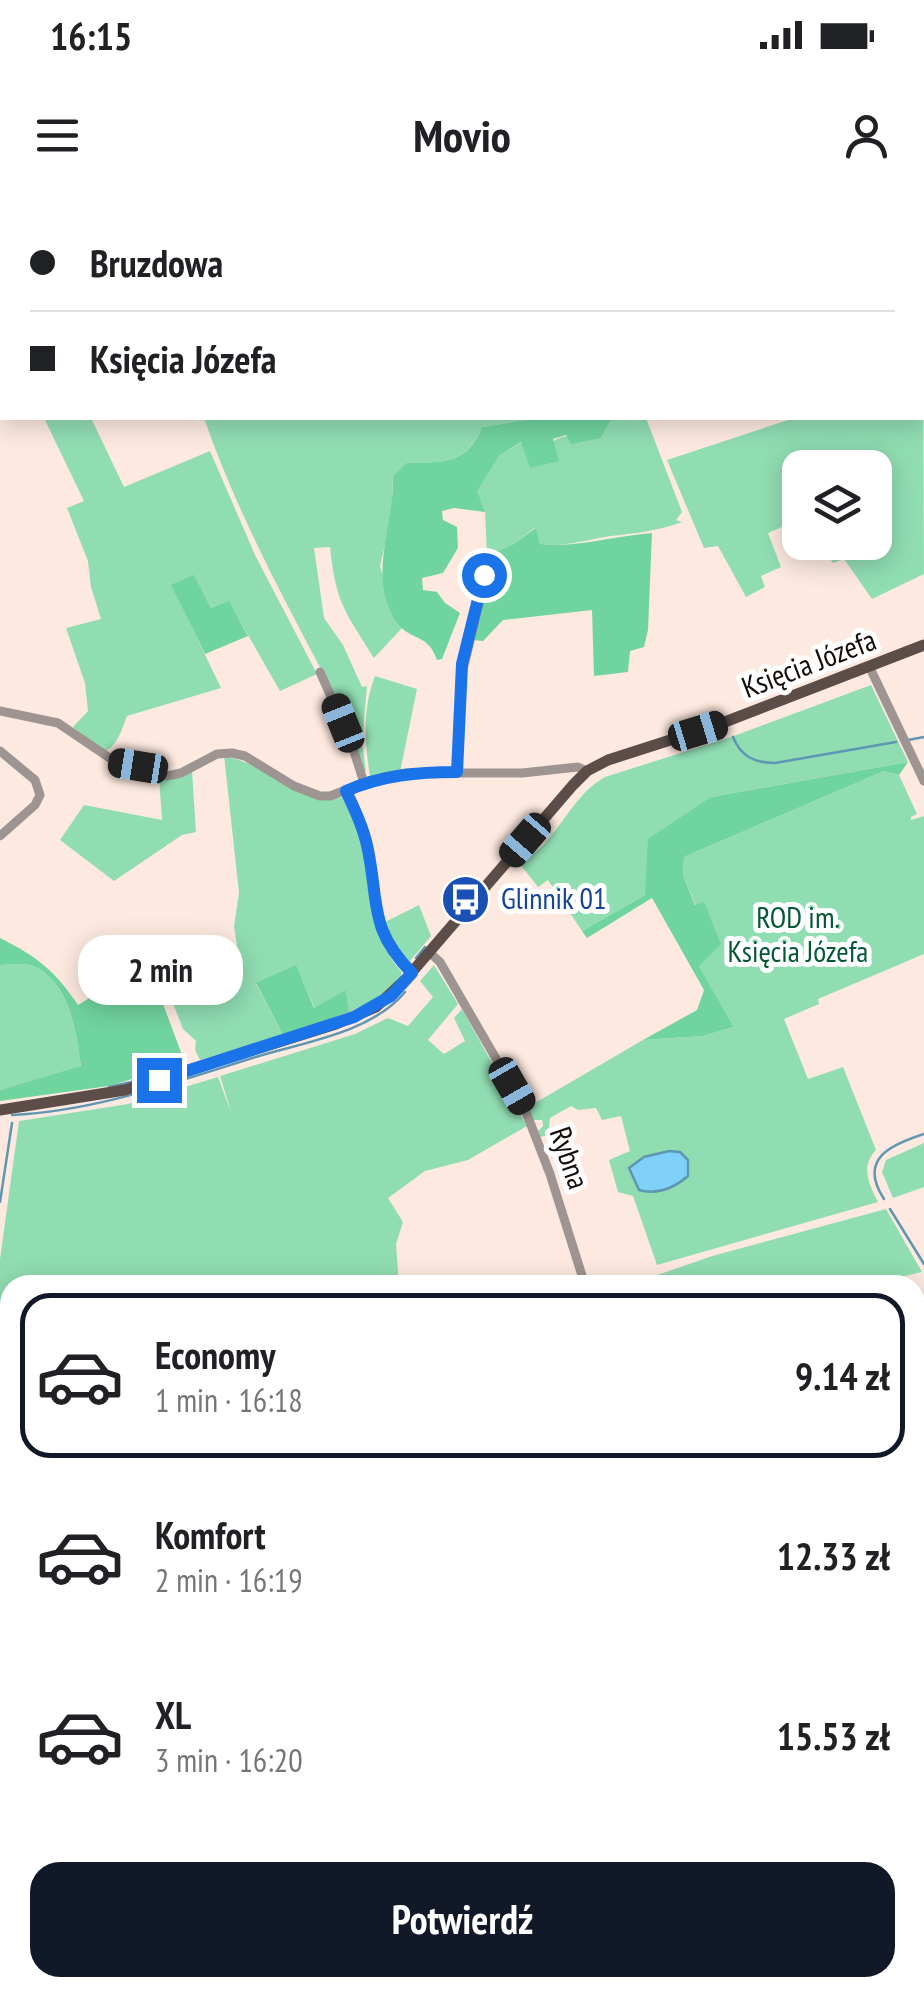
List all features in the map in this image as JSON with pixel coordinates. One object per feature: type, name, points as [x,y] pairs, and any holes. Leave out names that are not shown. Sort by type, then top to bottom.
[{"type":"main road","name":"Księcia Józefa","points":[[0,1110],[125,1090],[336,1024],[376,1007],[412,973],[587,771],[620,755],[718,725],[924,645]]},
{"type":"street","points":[[457,772],[461,678],[483,587],[482,556]]},
{"type":"street","points":[[870,668],[924,781]]},
{"type":"street","points":[[320,672],[351,742],[364,784]]},
{"type":"street","points":[[0,711],[58,723],[118,763],[167,776],[181,774],[217,754],[232,752],[320,796],[406,774],[522,774],[578,768],[587,771]]},
{"type":"street","points":[[0,751],[35,780],[40,796],[0,836]]},
{"type":"street","points":[[341,792],[368,850],[378,924],[412,973]]},
{"type":"street","name":"Rybna","points":[[429,952],[440,962],[524,1107],[550,1174],[581,1275]]},
{"type":"green space","points":[[45,420],[92,420],[124,487],[210,451],[256,557],[317,674],[280,691],[229,602],[211,608],[194,576],[172,586],[221,688],[127,716],[116,742],[104,752],[73,727],[88,711],[85,683],[66,628],[101,619],[88,561],[67,508],[84,501]]},
{"type":"green space","points":[[205,420],[526,420],[482,427],[461,455],[443,461],[408,463],[393,476],[392,516],[380,566],[402,628],[374,658],[343,606],[330,547],[314,548],[324,618],[343,645],[362,687],[367,686],[362,743],[364,772],[328,683],[243,515]]},
{"type":"green space","points":[[526,420],[611,420],[601,438],[571,444],[566,435],[553,439],[559,461],[530,468],[521,442],[499,456],[477,491],[485,512],[454,508],[442,511],[443,520],[457,527],[458,548],[443,573],[422,578],[423,590],[437,592],[460,613],[442,659],[437,660],[429,645],[398,624],[388,607],[382,571],[393,476],[407,463],[443,461],[461,455],[482,427]]},
{"type":"green space","points":[[611,420],[647,420],[682,512],[676,520],[682,522],[560,545],[540,544],[535,528],[496,552],[488,578],[485,512],[476,491],[499,456],[522,442],[530,468],[559,438],[601,438]]},
{"type":"green space","points":[[788,420],[923,420],[924,574],[872,599],[845,560],[892,560],[892,450],[782,450],[782,527],[768,533],[781,567],[761,576],[765,587],[746,597],[718,546],[704,548],[667,460]]},
{"type":"green space","points":[[536,528],[540,544],[554,545],[652,533],[648,630],[644,647],[630,651],[628,672],[594,676],[592,610],[503,620],[483,641],[472,640],[496,552]]},
{"type":"green space","points":[[194,575],[211,608],[229,601],[248,636],[205,654],[171,585]]},
{"type":"green space","points":[[375,676],[417,689],[400,772],[370,777],[366,726]]},
{"type":"green space","points":[[871,685],[908,762],[711,797],[646,887],[645,895],[582,931],[548,880],[538,887],[519,863],[542,846],[579,799],[605,777],[728,738]]},
{"type":"green space","points":[[224,755],[259,767],[324,799],[343,797],[364,843],[380,936],[401,971],[401,978],[382,996],[349,1012],[346,990],[315,1009],[296,966],[256,984],[283,1035],[200,1060],[196,1041],[183,1029],[167,988],[241,972],[234,926],[239,893]]},
{"type":"green space","points":[[908,762],[899,775],[884,771],[684,857],[683,875],[695,905],[704,902],[721,944],[699,966],[734,1027],[703,1036],[643,1040],[697,1010],[704,990],[652,898],[587,938],[582,931],[645,895],[648,839],[711,797]]},
{"type":"green space","points":[[192,770],[196,832],[182,835],[114,881],[60,840],[84,805],[162,820],[159,777],[172,779]]},
{"type":"green space","name":"ROD im. Księcia Józefa","points":[[884,771],[899,775],[917,814],[911,820],[924,816],[924,954],[818,999],[819,1004],[784,1019],[808,1079],[843,1067],[876,1150],[867,1169],[878,1202],[657,1265],[633,1196],[618,1192],[609,1160],[630,1151],[621,1116],[602,1120],[596,1108],[578,1110],[571,1106],[550,1118],[548,1135],[540,1137],[542,1120],[533,1120],[528,1107],[643,1040],[703,1036],[734,1027],[699,966],[704,903],[696,906],[683,875],[684,857]]},
{"type":"green space","points":[[419,905],[431,936],[410,961],[401,955],[383,923]]},
{"type":"green space","points":[[0,938],[45,966],[78,1005],[143,965],[153,977],[185,1063],[109,1086],[0,1101],[0,1090],[81,1066],[63,996],[45,973],[33,966],[0,965]]},
{"type":"green space","points":[[0,965],[33,966],[55,984],[69,1009],[81,1067],[0,1090]]},
{"type":"green space","points":[[296,965],[314,1008],[346,990],[349,1012],[283,1035],[256,983]]},
{"type":"green space","points":[[434,965],[458,1004],[428,1040],[444,1054],[465,1041],[454,1018],[462,1009],[527,1126],[468,1160],[425,1171],[388,1198],[403,1222],[396,1244],[398,1275],[0,1275],[19,1121],[128,1104],[218,1077],[232,1115],[220,1076],[355,1034],[388,1018],[408,1026],[433,997],[420,981]]},
{"type":"green space","points":[[924,1143],[924,1187],[893,1198],[882,1172],[886,1160]]},
{"type":"green space","points":[[886,1209],[922,1272],[658,1275],[712,1256]]},
{"type":"water","points":[[680,1152],[688,1160],[688,1176],[665,1189],[639,1190],[629,1168],[644,1157]]},
{"type":"waterway","points":[[733,737],[749,758],[775,763],[896,742]]},
{"type":"waterway","points":[[908,740],[924,737]]},
{"type":"waterway","points":[[416,958],[425,947]]},
{"type":"waterway","points":[[12,1115],[106,1101],[317,1040],[375,1017],[405,992]]},
{"type":"waterway","points":[[167,1071],[185,1065]]},
{"type":"waterway","points":[[109,1087],[136,1081]]},
{"type":"waterway","points":[[0,1202],[12,1123]]},
{"type":"waterway","points":[[884,1199],[874,1174],[876,1164],[890,1149],[924,1134]]},
{"type":"waterway","points":[[890,1209],[924,1264]]},
{"type":"place","name":"Glinnik 01","points":[[466,899]]},
{"type":"route","points":[[159,1080],[354,1017],[391,996],[412,973],[378,924],[368,850],[346,791],[406,774],[457,772],[462,664],[484,575]]}]
